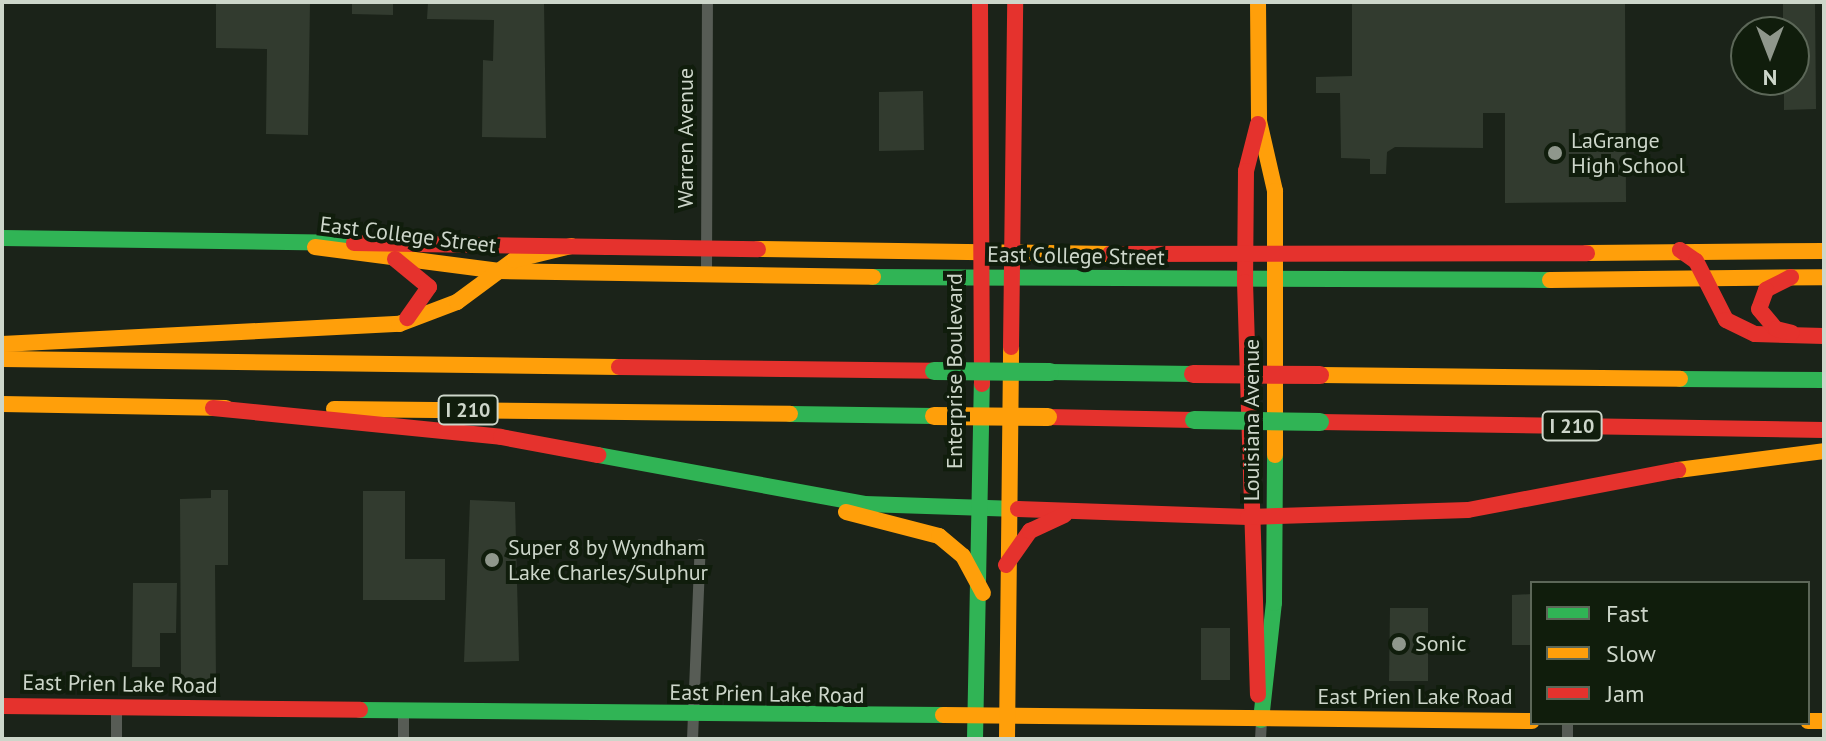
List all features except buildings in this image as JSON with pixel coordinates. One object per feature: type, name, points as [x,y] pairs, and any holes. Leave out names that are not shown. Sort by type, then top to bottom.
[{"type":"main road","name":"Enterprise Boulevard","points":[[975,739],[983,593],[978,252],[980,2]]},
{"type":"main road","points":[[1007,730],[1006,565],[1013,278],[1015,2]]},
{"type":"main road","name":"Louisiana Avenue","points":[[1258,2],[1259,121],[1275,191],[1277,255],[1276,517],[1261,730]]},
{"type":"main road","name":"Louisiana Avenue","points":[[1259,121],[1246,171],[1245,282],[1248,517],[1261,730]]},
{"type":"main road","name":"East College Street","points":[[2,238],[1245,256],[1824,251]]},
{"type":"main road","name":"East College Street","points":[[281,243],[499,271],[1276,283],[1824,277]]},
{"type":"main road","points":[[2,344],[399,324],[457,302],[499,271],[571,246]]},
{"type":"main road","points":[[1680,250],[1703,276],[1726,320],[1755,334],[1824,336]]},
{"type":"main road","points":[[395,259],[429,287],[418,310],[399,324]]},
{"type":"main road","points":[[1791,277],[1766,290],[1759,309],[1776,329],[1804,336]]},
{"type":"main road","name":"I 210","points":[[2,359],[1824,380]]},
{"type":"main road","name":"I 210","points":[[2,404],[1824,430]]},
{"type":"main road","points":[[213,408],[501,437],[766,489],[865,504],[1248,517],[1468,510],[1760,455],[1824,451]]},
{"type":"main road","points":[[766,489],[939,536],[963,556],[983,593]]},
{"type":"main road","points":[[1006,565],[1038,525],[1087,511]]},
{"type":"main road","name":"East Prien Lake Road","points":[[2,706],[403,715],[975,719],[1007,730],[1261,730],[1530,721]]},
{"type":"street","name":"Warren Avenue","points":[[706,274],[707,2]]},
{"type":"street","points":[[692,739],[700,544]]},
{"type":"street","points":[[116,708],[116,739]]},
{"type":"street","points":[[403,715],[403,739]]},
{"type":"traffic: fast","points":[[2,238],[354,243]]},
{"type":"traffic: fast","points":[[873,277],[1550,280]]},
{"type":"traffic: fast","points":[[934,371],[1050,372]]},
{"type":"traffic: fast","points":[[1050,372],[1193,374]]},
{"type":"traffic: fast","points":[[1680,379],[1824,380]]},
{"type":"traffic: fast","points":[[975,739],[982,384]]},
{"type":"traffic: fast","points":[[790,414],[934,416]]},
{"type":"traffic: fast","points":[[1194,420],[1320,422]]},
{"type":"traffic: fast","points":[[598,455],[865,504],[1018,509]]},
{"type":"traffic: fast","points":[[1261,720],[1274,603],[1275,455]]},
{"type":"traffic: fast","points":[[360,710],[943,715]]},
{"type":"traffic: slow","points":[[1258,2],[1259,121],[1275,191],[1275,455]]},
{"type":"traffic: slow","points":[[2,344],[399,324],[457,302],[514,260],[571,246]]},
{"type":"traffic: slow","points":[[315,247],[499,271],[873,277]]},
{"type":"traffic: slow","points":[[758,249],[1110,254]]},
{"type":"traffic: slow","points":[[1587,253],[1824,251]]},
{"type":"traffic: slow","points":[[1550,280],[1824,277]]},
{"type":"traffic: slow","points":[[1007,739],[1011,347]]},
{"type":"traffic: slow","points":[[2,359],[619,367]]},
{"type":"traffic: slow","points":[[1320,375],[1680,379]]},
{"type":"traffic: slow","points":[[2,404],[226,408]]},
{"type":"traffic: slow","points":[[334,409],[790,414]]},
{"type":"traffic: slow","points":[[934,416],[1048,417]]},
{"type":"traffic: slow","points":[[1678,470],[1824,451]]},
{"type":"traffic: slow","points":[[846,512],[939,536],[963,556],[983,593]]},
{"type":"traffic: slow","points":[[943,715],[1530,721]]},
{"type":"traffic: slow","points":[[1810,721],[1824,721]]},
{"type":"traffic: jam","points":[[980,2],[982,384]]},
{"type":"traffic: jam","points":[[1011,347],[1015,2]]},
{"type":"traffic: jam","points":[[1258,124],[1246,171],[1245,282],[1258,695]]},
{"type":"traffic: jam","points":[[354,243],[758,249]]},
{"type":"traffic: jam","points":[[1680,250],[1696,261],[1726,320],[1755,334],[1824,336]]},
{"type":"traffic: jam","points":[[1110,254],[1587,253]]},
{"type":"traffic: jam","points":[[395,259],[429,287],[407,318]]},
{"type":"traffic: jam","points":[[1791,277],[1766,290],[1759,309],[1776,329],[1792,333]]},
{"type":"traffic: jam","points":[[619,367],[934,371]]},
{"type":"traffic: jam","points":[[1193,374],[1320,375]]},
{"type":"traffic: jam","points":[[213,408],[501,437],[598,455]]},
{"type":"traffic: jam","points":[[1048,417],[1194,420]]},
{"type":"traffic: jam","points":[[1320,422],[1824,430]]},
{"type":"traffic: jam","points":[[1018,509],[1248,517],[1468,510],[1678,470]]},
{"type":"traffic: jam","points":[[1006,565],[1030,531],[1064,515]]},
{"type":"traffic: jam","points":[[2,706],[360,710]]},
{"type":"place","name":"LaGrange High School","points":[[1555,153]]},
{"type":"place","name":"Super 8 by Wyndham Lake Charles/Sulphur","points":[[492,560]]},
{"type":"place","name":"Sonic","points":[[1399,644]]}]
